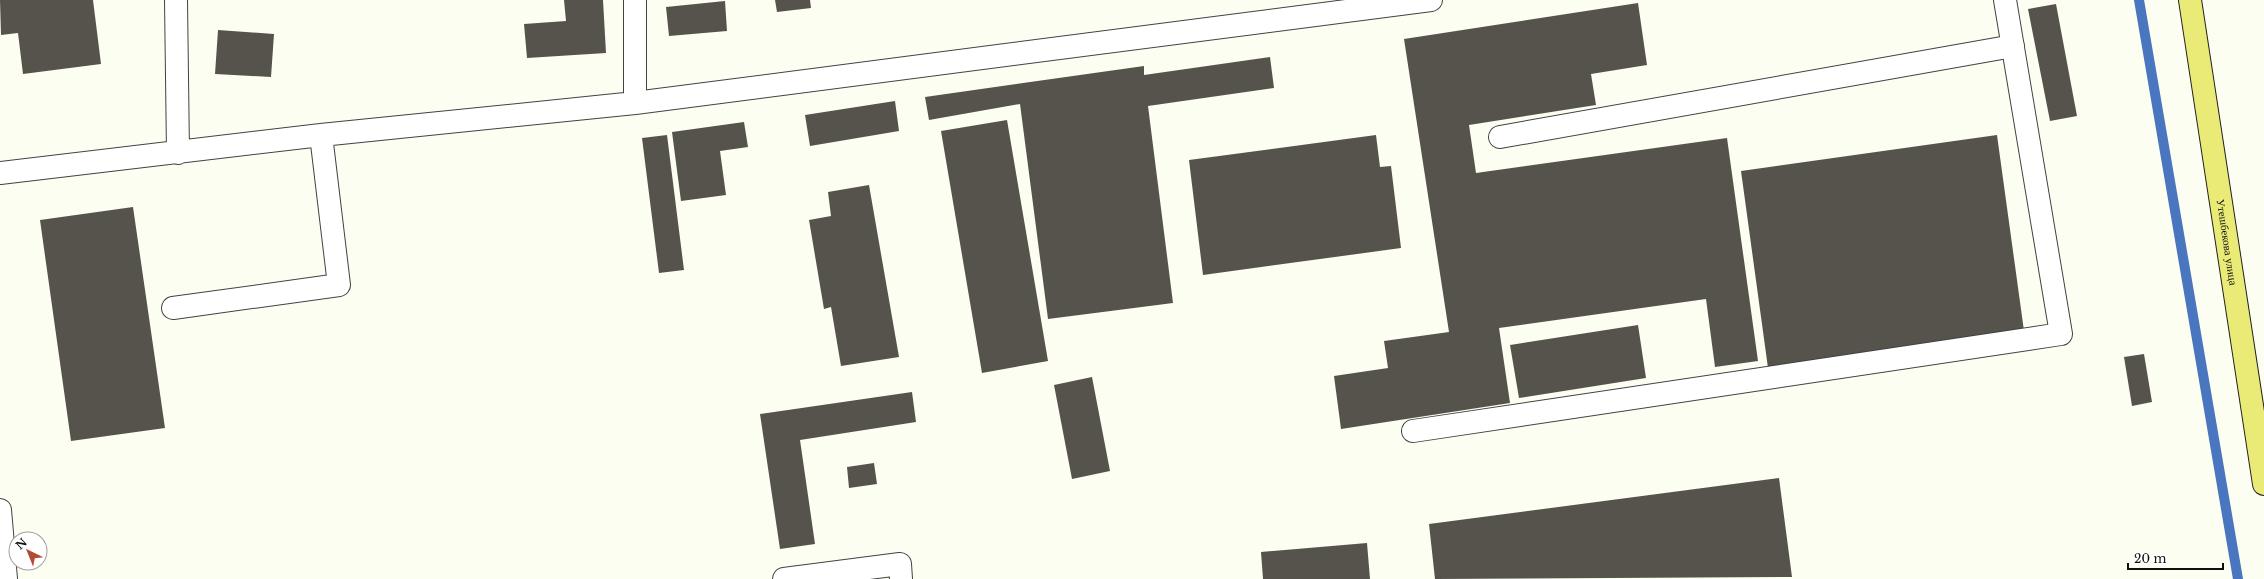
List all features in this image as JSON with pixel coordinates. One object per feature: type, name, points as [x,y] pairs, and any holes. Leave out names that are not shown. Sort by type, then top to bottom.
[{"type":"main road","name":"Утешбекова улица","points":[[2190,0],[2264,484]]},
{"type":"street","points":[[176,0],[178,153]]},
{"type":"street","points":[[635,0],[635,103]]},
{"type":"street","points":[[0,173],[178,153],[321,134],[635,103],[1431,0]]},
{"type":"street","points":[[1413,431],[2061,334],[2006,0]]},
{"type":"street","points":[[1500,137],[2013,46]]},
{"type":"street","points":[[173,308],[339,284],[321,134]]},
{"type":"street","points":[[0,510],[6,579]]},
{"type":"street","points":[[784,579],[900,564],[901,579]]},
{"type":"building","points":[[0,0],[93,0],[101,64],[23,74],[18,33],[1,35]]},
{"type":"building","points":[[564,0],[603,0],[606,53],[527,58],[524,24],[566,21]]},
{"type":"building","points":[[775,0],[810,0],[811,8],[777,12]]},
{"type":"building","points":[[725,1],[727,31],[669,36],[666,7]]},
{"type":"building","points":[[1638,3],[1647,65],[1591,74],[1596,105],[1469,125],[1476,173],[1727,138],[1758,361],[1715,367],[1706,299],[1499,328],[1510,403],[1341,429],[1334,376],[1388,368],[1384,341],[1449,332],[1404,39]]},
{"type":"building","points":[[2056,4],[2077,116],[2050,121],[2028,9]]},
{"type":"building","points":[[218,30],[274,34],[271,77],[215,74]]},
{"type":"building","points":[[1270,57],[1274,88],[1148,106],[1173,303],[1048,319],[1020,104],[929,120],[925,97],[1144,66],[1144,75]]},
{"type":"building","points":[[895,101],[899,131],[810,146],[805,115]]},
{"type":"building","points":[[1007,120],[1048,361],[982,373],[941,131]]},
{"type":"building","points":[[744,122],[748,147],[720,151],[726,195],[681,201],[672,132]]},
{"type":"building","points":[[667,135],[684,270],[659,273],[642,138]]},
{"type":"building","points":[[1376,135],[1380,167],[1391,166],[1401,248],[1203,275],[1189,160]]},
{"type":"building","points":[[1997,135],[2024,331],[1768,368],[1741,171]]},
{"type":"building","points":[[869,185],[899,357],[841,366],[831,307],[824,309],[809,220],[831,216],[828,192]]},
{"type":"building","points":[[133,207],[165,428],[71,441],[40,220]]},
{"type":"building","points":[[1638,325],[1646,378],[1519,398],[1510,345]]},
{"type":"building","points":[[2144,354],[2152,402],[2132,406],[2124,357]]},
{"type":"building","points":[[1092,377],[1110,471],[1072,479],[1054,385]]},
{"type":"building","points":[[912,392],[916,422],[800,440],[815,544],[780,549],[760,414]]},
{"type":"building","points":[[874,463],[877,484],[849,488],[847,467]]},
{"type":"building","points":[[1779,478],[1792,577],[1435,579],[1429,524]]},
{"type":"building","points":[[1367,543],[1370,579],[1263,579],[1261,552]]},
{"type":"waterway","points":[[2139,0],[2238,579]]}]
